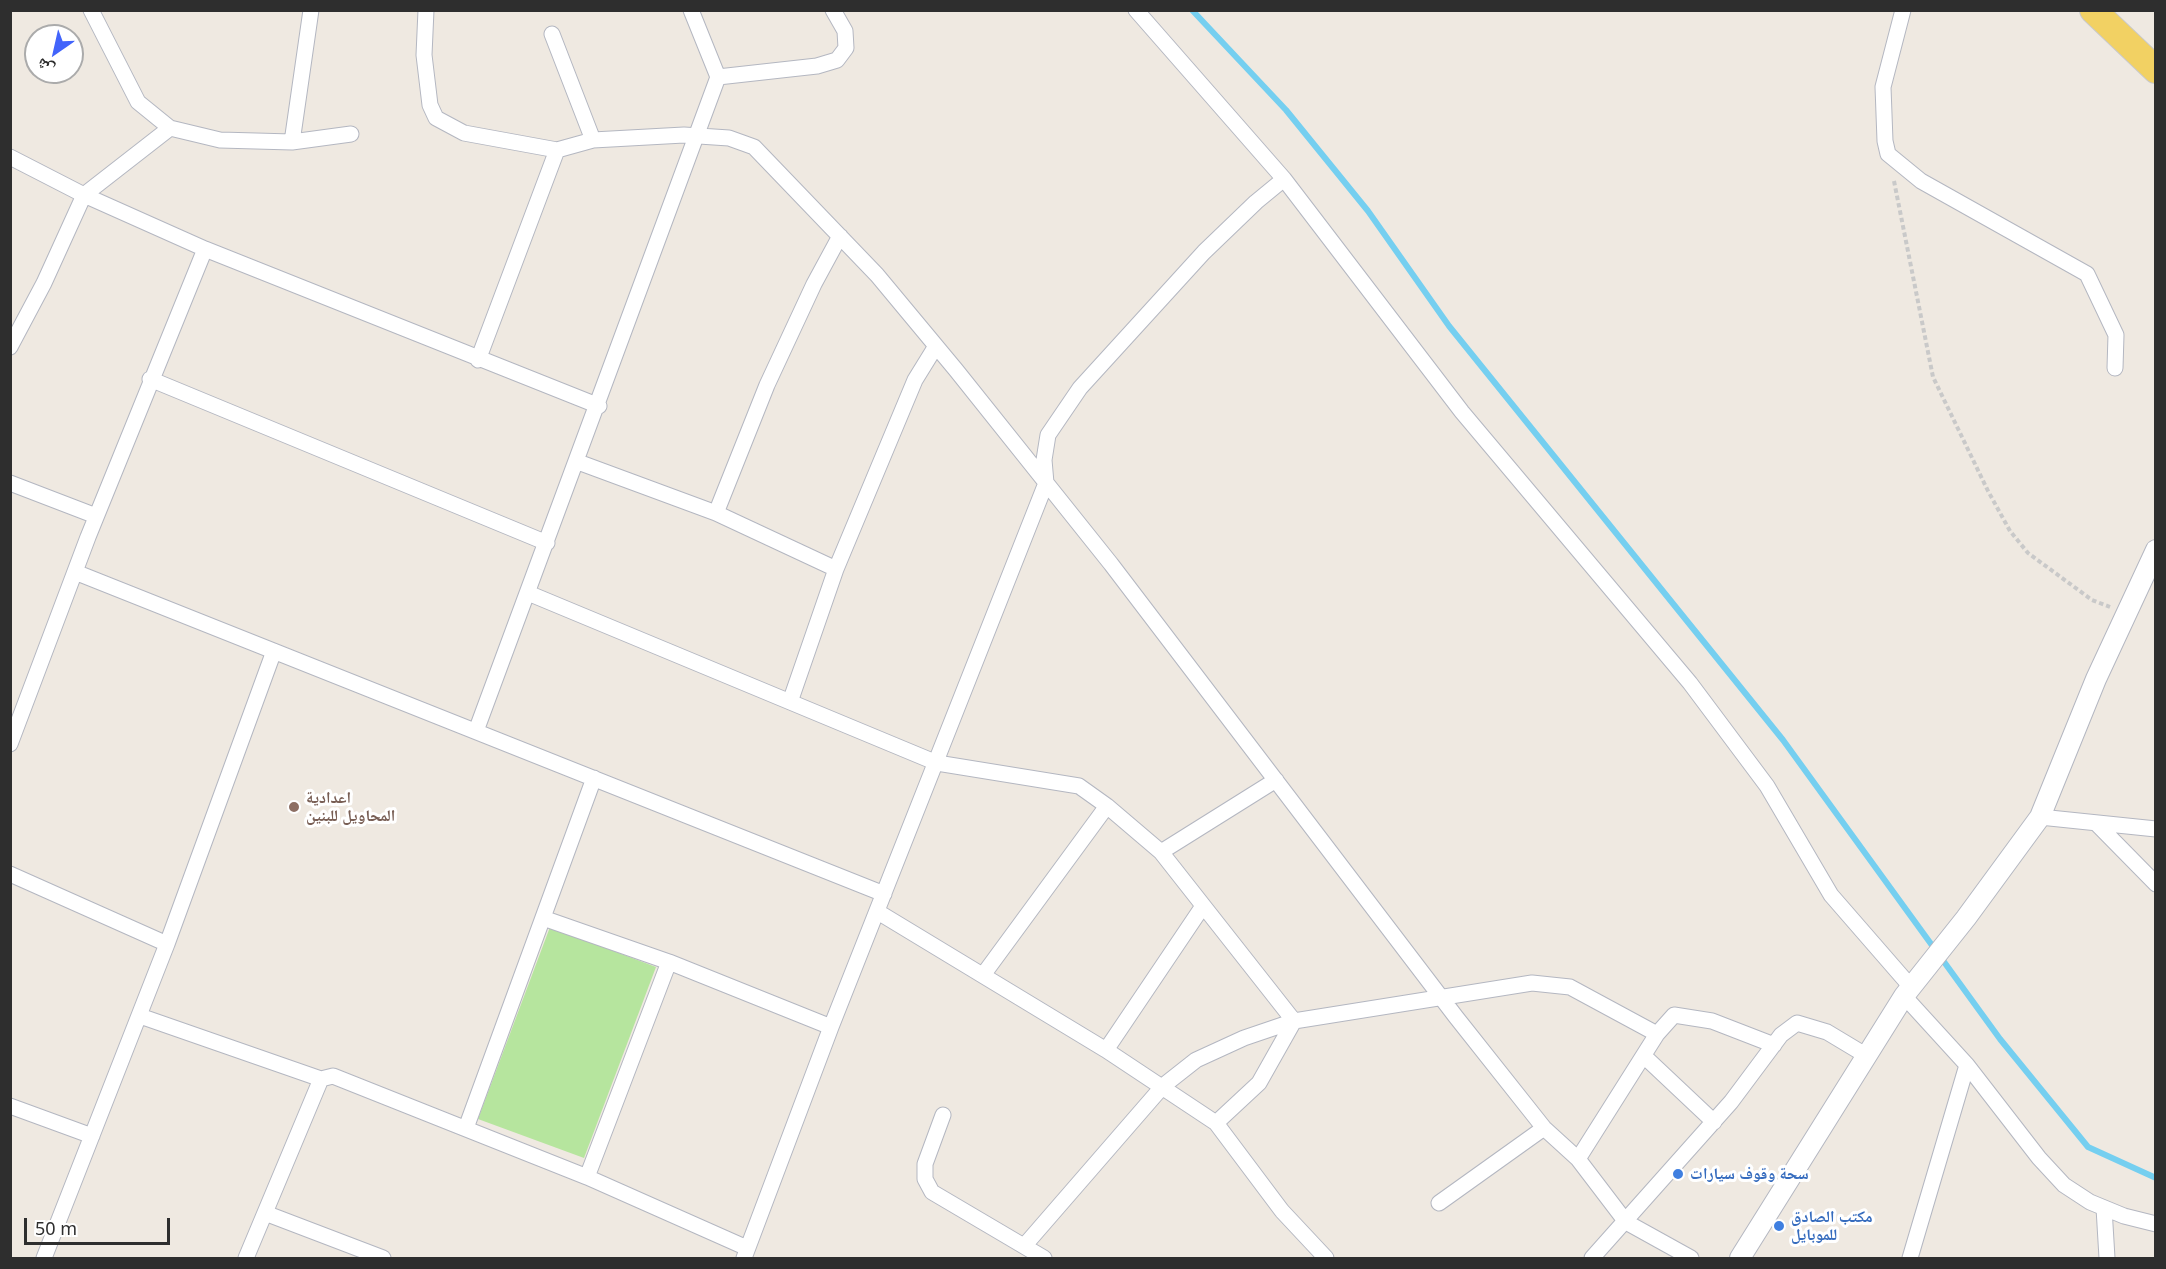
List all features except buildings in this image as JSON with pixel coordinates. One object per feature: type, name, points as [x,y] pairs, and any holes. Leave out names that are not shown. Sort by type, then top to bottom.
[{"type":"main road","points":[[2093,10],[2156,70]]},
{"type":"street","points":[[91,10],[138,102],[170,128],[220,140],[292,142],[351,134]]},
{"type":"street","points":[[292,142],[310,10]]},
{"type":"street","points":[[426,10],[424,55],[430,105],[436,118],[464,133],[557,150],[593,140],[697,136],[729,138],[754,147],[877,275],[936,346],[1111,564],[1440,996],[1544,1128],[1578,1160],[1626,1222],[1690,1258]]},
{"type":"street","points":[[476,731],[578,462],[718,77],[691,10]]},
{"type":"street","points":[[718,77],[817,66],[837,60],[846,48],[845,32],[833,10]]},
{"type":"street","points":[[1136,10],[1284,179],[1462,412],[1690,683],[1767,786],[1831,895],[2039,1158],[2064,1185],[2090,1202],[2156,1224]]},
{"type":"street","points":[[1903,10],[1883,87],[1885,141],[1888,154],[1921,181],[2087,274],[2116,335],[2115,368]]},
{"type":"street","points":[[552,34],[593,140]]},
{"type":"street","points":[[11,344],[44,283],[84,195],[170,128]]},
{"type":"street","points":[[478,360],[557,150]]},
{"type":"street","points":[[10,157],[84,195],[205,249],[478,360],[598,406]]},
{"type":"street","points":[[140,1016],[321,1079],[333,1076],[362,1086],[587,1177],[746,1253],[831,1027],[879,912],[884,894],[1046,483],[1044,460],[1048,435],[1080,388],[1204,252],[1256,202],[1284,179]]},
{"type":"street","points":[[717,513],[767,385],[814,284],[840,236]]},
{"type":"street","points":[[10,744],[15,719],[150,380],[205,249]]},
{"type":"street","points":[[790,702],[836,569],[915,380],[936,346]]},
{"type":"street","points":[[150,380],[547,543]]},
{"type":"street","points":[[578,462],[717,513],[836,569]]},
{"type":"street","points":[[10,483],[96,516]]},
{"type":"street","points":[[1740,1258],[1907,991],[1952,936],[2040,817],[2096,679],[2156,550]]},
{"type":"street","points":[[75,572],[884,894]]},
{"type":"street","points":[[528,593],[937,763],[1079,786],[1107,806],[1161,852],[1294,1021]]},
{"type":"street","points":[[44,1258],[140,1016],[274,651]]},
{"type":"street","points":[[466,1128],[594,778]]},
{"type":"street","points":[[1161,852],[1276,780]]},
{"type":"street","points":[[983,975],[1107,806]]},
{"type":"street","points":[[2040,817],[2156,830]]},
{"type":"street","points":[[2096,823],[2156,884]]},
{"type":"street","points":[[10,874],[167,944]]},
{"type":"street","points":[[1106,1050],[1203,906]]},
{"type":"street","points":[[879,912],[1106,1050],[1216,1123],[1282,1210],[1326,1258]]},
{"type":"street","points":[[543,918],[669,962],[831,1027]]},
{"type":"street","points":[[587,1177],[669,962]]},
{"type":"street","points":[[1025,1245],[1163,1086],[1196,1060],[1245,1038],[1294,1021],[1532,983],[1570,987],[1657,1034]]},
{"type":"street","points":[[1578,1160],[1645,1057],[1657,1034],[1674,1015],[1712,1021],[1774,1045]]},
{"type":"street","points":[[1216,1123],[1258,1083],[1294,1021]]},
{"type":"street","points":[[1592,1258],[1714,1122],[1781,1035],[1797,1023],[1827,1032],[1867,1056]]},
{"type":"street","points":[[1645,1057],[1714,1122]]},
{"type":"street","points":[[1910,1258],[1967,1065]]},
{"type":"street","points":[[246,1258],[321,1079]]},
{"type":"street","points":[[10,1106],[92,1137]]},
{"type":"street","points":[[943,1115],[925,1164],[925,1179],[932,1192],[1044,1258]]},
{"type":"street","points":[[1439,1203],[1544,1128]]},
{"type":"street","points":[[2104,1208],[2107,1258]]},
{"type":"street","points":[[265,1213],[383,1258]]},
{"type":"path","points":[[1888,154],[1933,377],[1988,491],[2010,531],[2028,554],[2092,600],[2126,614]]},
{"type":"green space","points":[[550,927],[656,967],[584,1158],[478,1119]]},
{"type":"waterway","points":[[1192,10],[1286,110],[1368,211],[1449,326],[1783,740],[2000,1039],[2088,1147],[2156,1178]]},
{"type":"place","name":"اعدادية المحاويل للبنين","points":[[294,807]]},
{"type":"place","name":"سحة وقوف سيارات","points":[[1678,1174]]},
{"type":"place","name":"مكتب الصادق للموبايل","points":[[1779,1226]]}]
